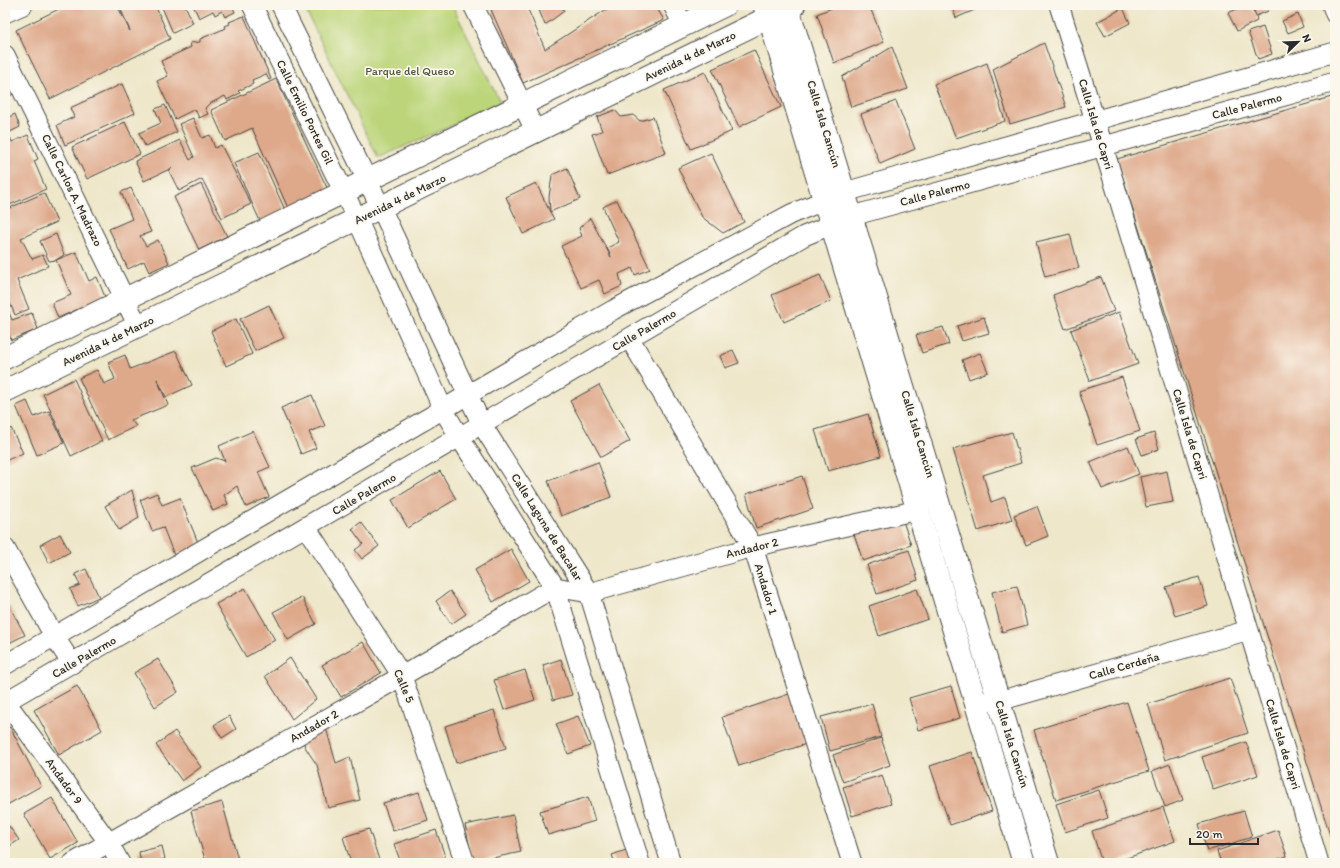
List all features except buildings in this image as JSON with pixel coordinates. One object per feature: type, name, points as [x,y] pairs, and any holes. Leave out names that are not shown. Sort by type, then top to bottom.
[{"type":"street","points":[[5,13],[23,5]]},
{"type":"street","name":"Calle Emilio Portes Gil","points":[[252,5],[357,219]]},
{"type":"street","points":[[281,5],[381,208]]},
{"type":"street","points":[[473,5],[536,132]]},
{"type":"street","points":[[674,5],[683,25]]},
{"type":"street","points":[[5,358],[725,5]]},
{"type":"street","name":"Calle Isla de Capri","points":[[1059,5],[1103,146],[1319,863]]},
{"type":"street","points":[[1332,5],[1335,14]]},
{"type":"street","name":"Avenida 4 de Marzo","points":[[5,391],[536,132],[781,8]]},
{"type":"street","name":"Calle Isla Cancún","points":[[781,8],[845,192],[1048,863]]},
{"type":"street","name":"Calle Isla Cancún","points":[[781,8],[824,199],[1024,863]]},
{"type":"street","points":[[5,665],[613,310],[791,214],[824,199],[845,192],[1335,52]]},
{"type":"street","name":"Calle Carlos A. Madrazo","points":[[5,55],[138,326]]},
{"type":"street","name":"Calle Palermo","points":[[6,702],[630,339],[804,236],[852,216],[1335,82]]},
{"type":"street","name":"Calle Laguna de Bacalar","points":[[381,208],[482,425],[588,593],[671,863]]},
{"type":"street","name":"Calle Laguna de Bacalar","points":[[357,219],[443,409],[555,587],[640,863]]},
{"type":"street","name":"Andador 1","points":[[630,339],[753,547],[852,863]]},
{"type":"street","name":"Andador 2","points":[[588,593],[753,547],[918,510]]},
{"type":"street","name":"Calle 5","points":[[306,527],[402,676],[465,863]]},
{"type":"street","points":[[5,548],[54,636],[72,664]]},
{"type":"street","points":[[555,587],[588,593]]},
{"type":"street","name":"Andador 2","points":[[73,863],[402,676],[555,587]]},
{"type":"street","name":"Calle Cerdeña","points":[[976,702],[999,701],[1249,630]]},
{"type":"street","name":"Andador 9","points":[[6,702],[109,843],[120,863]]},
{"type":"green space","name":"Parque del Queso","points":[[303,5],[452,5],[501,104],[378,158]]}]
